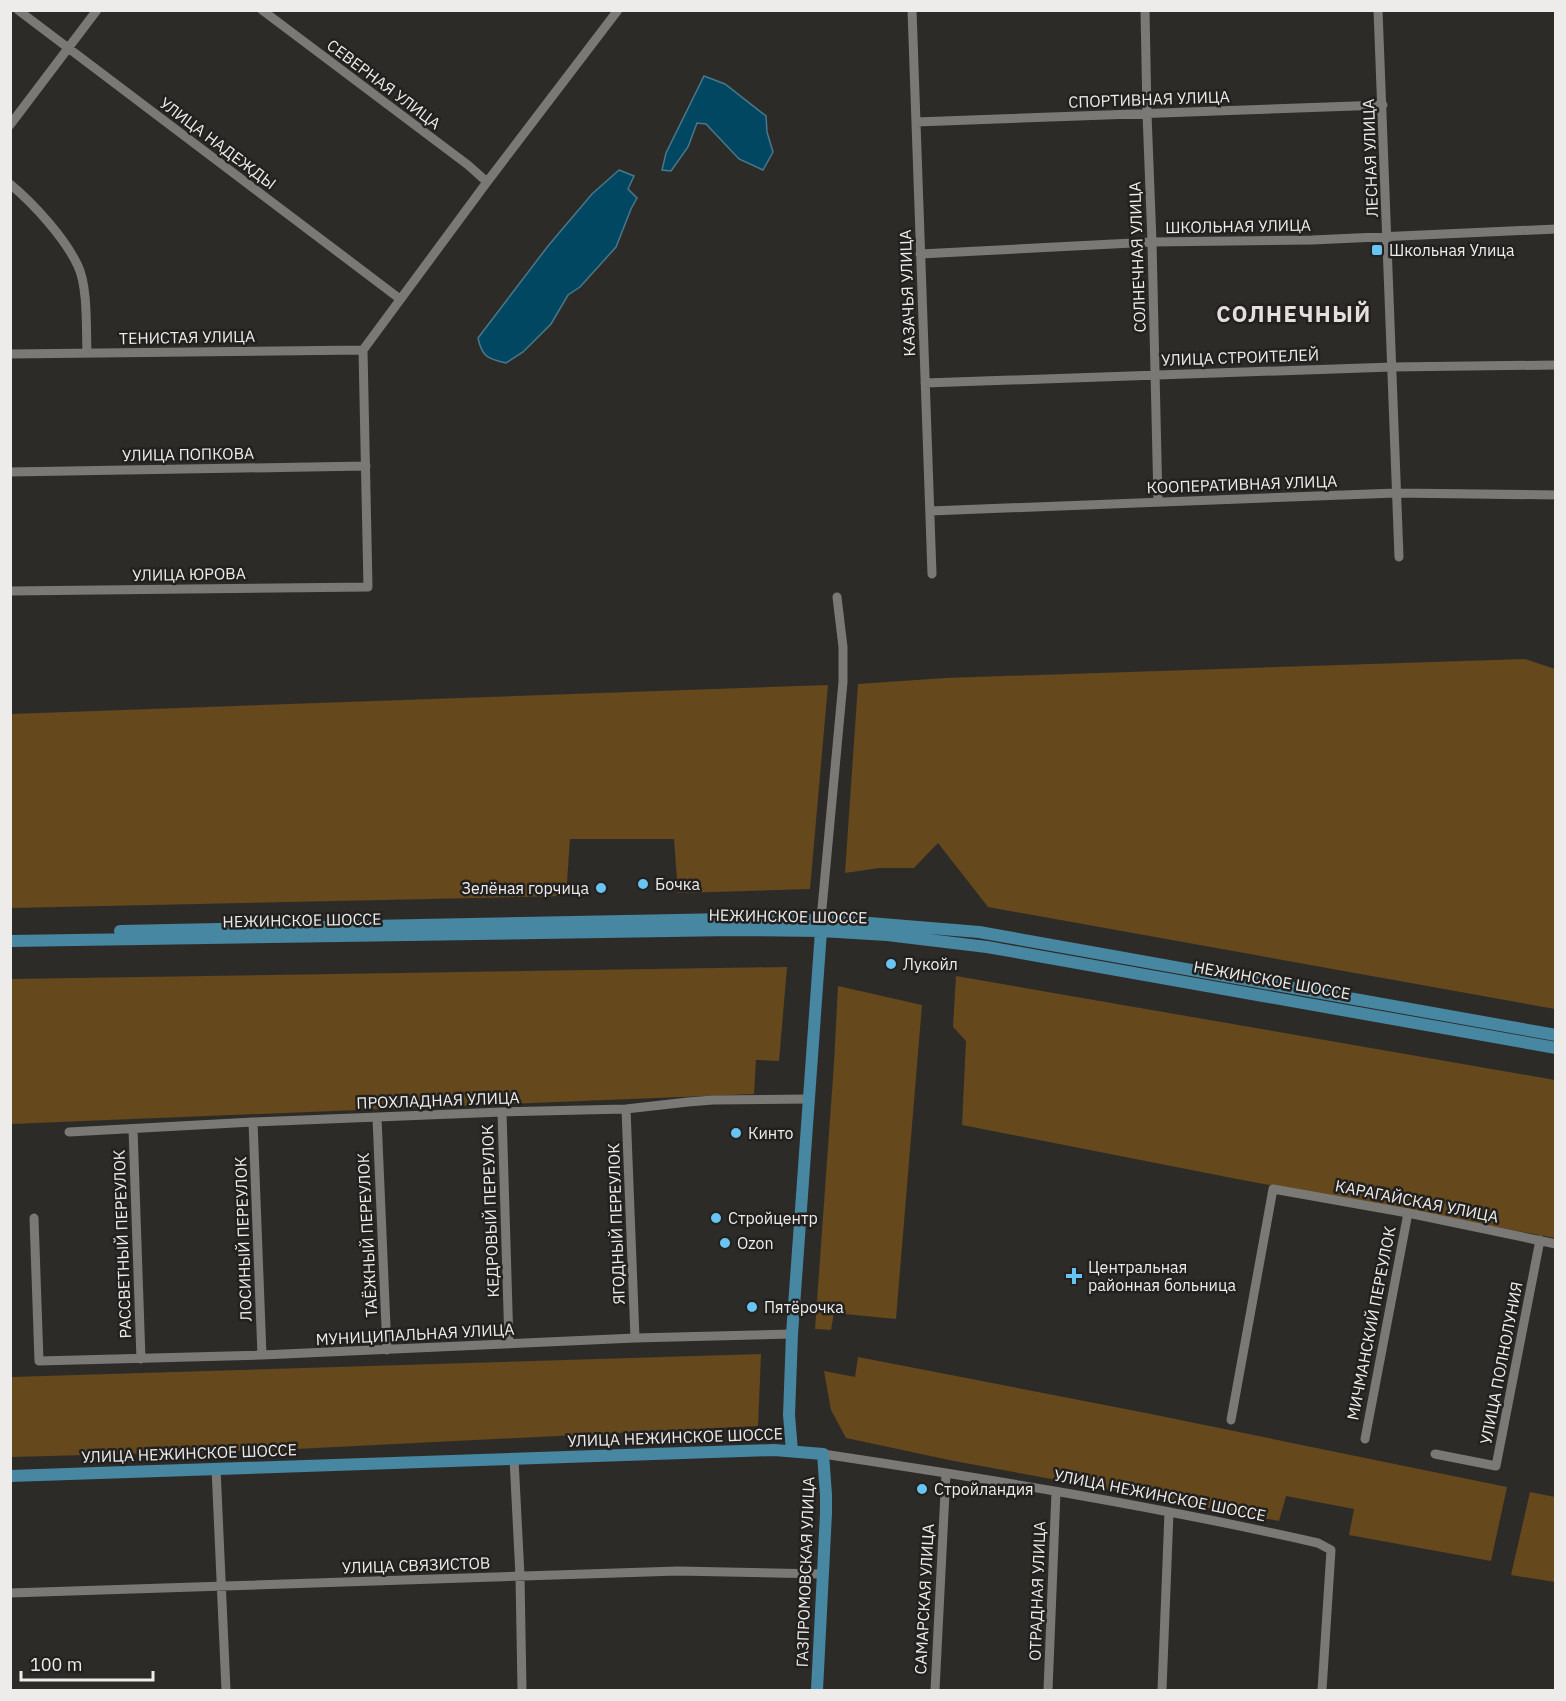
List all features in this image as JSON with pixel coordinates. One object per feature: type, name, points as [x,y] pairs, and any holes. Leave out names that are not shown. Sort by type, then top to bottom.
[{"type":"main road","name":"НЕЖИНСКОЕ ШОССЕ","points":[[10,933],[717,920],[821,925],[915,926],[979,932],[1556,1035]]},
{"type":"main road","name":"НЕЖИНСКОЕ ШОССЕ","points":[[10,941],[709,930],[821,925],[987,946],[1556,1048]]},
{"type":"main road","points":[[792,1451],[789,1405],[792,1334],[821,925]]},
{"type":"main road","name":"УЛИЦА НЕЖИНСКОЕ ШОССЕ","points":[[10,1476],[514,1458],[792,1451],[823,1454]]},
{"type":"main road","name":"ГАЗПРОМОВСКАЯ УЛИЦА","points":[[817,1690],[826,1495],[823,1454]]},
{"type":"street","name":"УЛИЦА НАДЕЖДЫ","points":[[18,10],[400,299]]},
{"type":"street","points":[[10,125],[69,50],[97,10]]},
{"type":"street","name":"СЕВЕРНАЯ УЛИЦА","points":[[262,10],[468,165],[487,182]]},
{"type":"street","points":[[366,466],[363,350],[618,10]]},
{"type":"street","name":"КАЗАЧЬЯ УЛИЦА","points":[[912,10],[932,574]]},
{"type":"street","name":"СОЛНЕЧНАЯ УЛИЦА","points":[[1145,10],[1158,502]]},
{"type":"street","name":"ЛЕСНАЯ УЛИЦА","points":[[1378,10],[1399,557]]},
{"type":"street","name":"СПОРТИВНАЯ УЛИЦА","points":[[916,122],[1383,105]]},
{"type":"street","points":[[10,184],[31,202],[61,240],[78,267],[84,294],[87,352]]},
{"type":"street","name":"ШКОЛЬНАЯ УЛИЦА","points":[[920,254],[1152,243],[1312,240],[1556,229]]},
{"type":"street","name":"ТЕНИСТАЯ УЛИЦА","points":[[10,354],[363,350]]},
{"type":"street","name":"УЛИЦА СТРОИТЕЛЕЙ","points":[[925,383],[1556,365]]},
{"type":"street","name":"УЛИЦА ПОПКОВА","points":[[10,472],[366,466]]},
{"type":"street","name":"УЛИЦА ЮРОВА","points":[[10,591],[368,587],[366,466]]},
{"type":"street","name":"КООПЕРАТИВНАЯ УЛИЦА","points":[[930,511],[1396,493],[1556,495]]},
{"type":"street","points":[[821,925],[843,682],[843,647],[837,597]]},
{"type":"street","name":"ПРОХЛАДНАЯ УЛИЦА","points":[[69,1132],[254,1122],[626,1109],[687,1101],[809,1099]]},
{"type":"street","name":"ЯГОДНЫЙ ПЕРЕУЛОК","points":[[626,1109],[635,1338]]},
{"type":"street","name":"КЕДРОВЫЙ ПЕРЕУЛОК","points":[[502,1112],[509,1344]]},
{"type":"street","name":"ТАЁЖНЫЙ ПЕРЕУЛОК","points":[[377,1118],[387,1350]]},
{"type":"street","name":"ЛОСИНЫЙ ПЕРЕУЛОК","points":[[254,1122],[262,1355]]},
{"type":"street","name":"РАССВЕТНЫЙ ПЕРЕУЛОК","points":[[133,1129],[141,1359]]},
{"type":"street","name":"КАРАГАЙСКАЯ УЛИЦА","points":[[1231,1420],[1273,1189],[1408,1213],[1556,1244]]},
{"type":"street","name":"МИЧМАНСКИЙ ПЕРЕУЛОК","points":[[1365,1439],[1408,1213]]},
{"type":"street","name":"МУНИЦИПАЛЬНАЯ УЛИЦА","points":[[34,1218],[39,1361],[262,1355],[635,1338],[792,1334]]},
{"type":"street","name":"УЛИЦА ПОЛНОЛУНИЯ","points":[[1435,1454],[1496,1466],[1540,1240]]},
{"type":"street","name":"УЛИЦА НЕЖИНСКОЕ ШОССЕ","points":[[823,1454],[1169,1512],[1318,1543],[1331,1550],[1322,1690]]},
{"type":"street","points":[[514,1458],[520,1576],[522,1690]]},
{"type":"street","points":[[216,1468],[226,1690]]},
{"type":"street","name":"САМАРСКАЯ УЛИЦА","points":[[935,1690],[946,1473]]},
{"type":"street","name":"ОТРАДНАЯ УЛИЦА","points":[[1048,1690],[1056,1492]]},
{"type":"street","points":[[1162,1690],[1169,1512]]},
{"type":"street","name":"УЛИЦА СВЯЗИСТОВ","points":[[10,1593],[678,1570],[823,1574]]},
{"type":"shaded area","points":[[1525,659],[1555,669],[1555,1009],[988,907],[938,843],[914,868],[879,868],[845,873],[858,684],[945,678]]},
{"type":"shaded area","points":[[828,685],[810,889],[678,893],[674,839],[570,839],[566,896],[11,908],[11,714]]},
{"type":"shaded area","points":[[787,967],[779,1061],[756,1060],[754,1094],[11,1124],[10,979]]},
{"type":"shaded area","points":[[956,976],[1555,1080],[1555,1238],[962,1125],[966,1041],[953,1027]]},
{"type":"shaded area","points":[[838,986],[922,1005],[896,1319],[834,1313],[831,1330],[815,1329]]},
{"type":"shaded area","points":[[761,1354],[758,1426],[276,1450],[11,1457],[11,1377]]},
{"type":"shaded area","points":[[858,1357],[1507,1487],[1491,1561],[1349,1535],[1354,1509],[1286,1496],[1279,1521],[954,1461],[846,1438],[831,1410],[824,1371],[855,1377]]},
{"type":"shaded area","points":[[1530,1492],[1555,1497],[1555,1582],[1511,1575]]},
{"type":"water","points":[[704,76],[725,84],[766,116],[767,132],[773,152],[763,170],[739,159],[706,124],[697,123],[688,147],[671,171],[662,170],[666,153]]},
{"type":"water","points":[[619,170],[634,176],[628,189],[637,198],[616,247],[580,287],[568,295],[551,324],[523,352],[506,363],[487,356],[478,338],[548,246],[592,194]]},
{"type":"place","name":"Школьная Улица","points":[[1377,250]]},
{"type":"place","name":"Бочка","points":[[643,884]]},
{"type":"place","name":"Зелёная горчица","points":[[601,888]]},
{"type":"place","name":"Лукойл","points":[[891,964]]},
{"type":"place","name":"Кинто","points":[[736,1133]]},
{"type":"place","name":"Стройцентр","points":[[716,1218]]},
{"type":"place","name":"Ozon","points":[[725,1243]]},
{"type":"place","name":"Центральная районная больница","points":[[1074,1276]]},
{"type":"place","name":"Пятёрочка","points":[[752,1307]]},
{"type":"place","name":"Стройландия","points":[[922,1489]]},
{"type":"district","name":"СОЛНЕЧНЫЙ","points":[[1294,313]]}]
